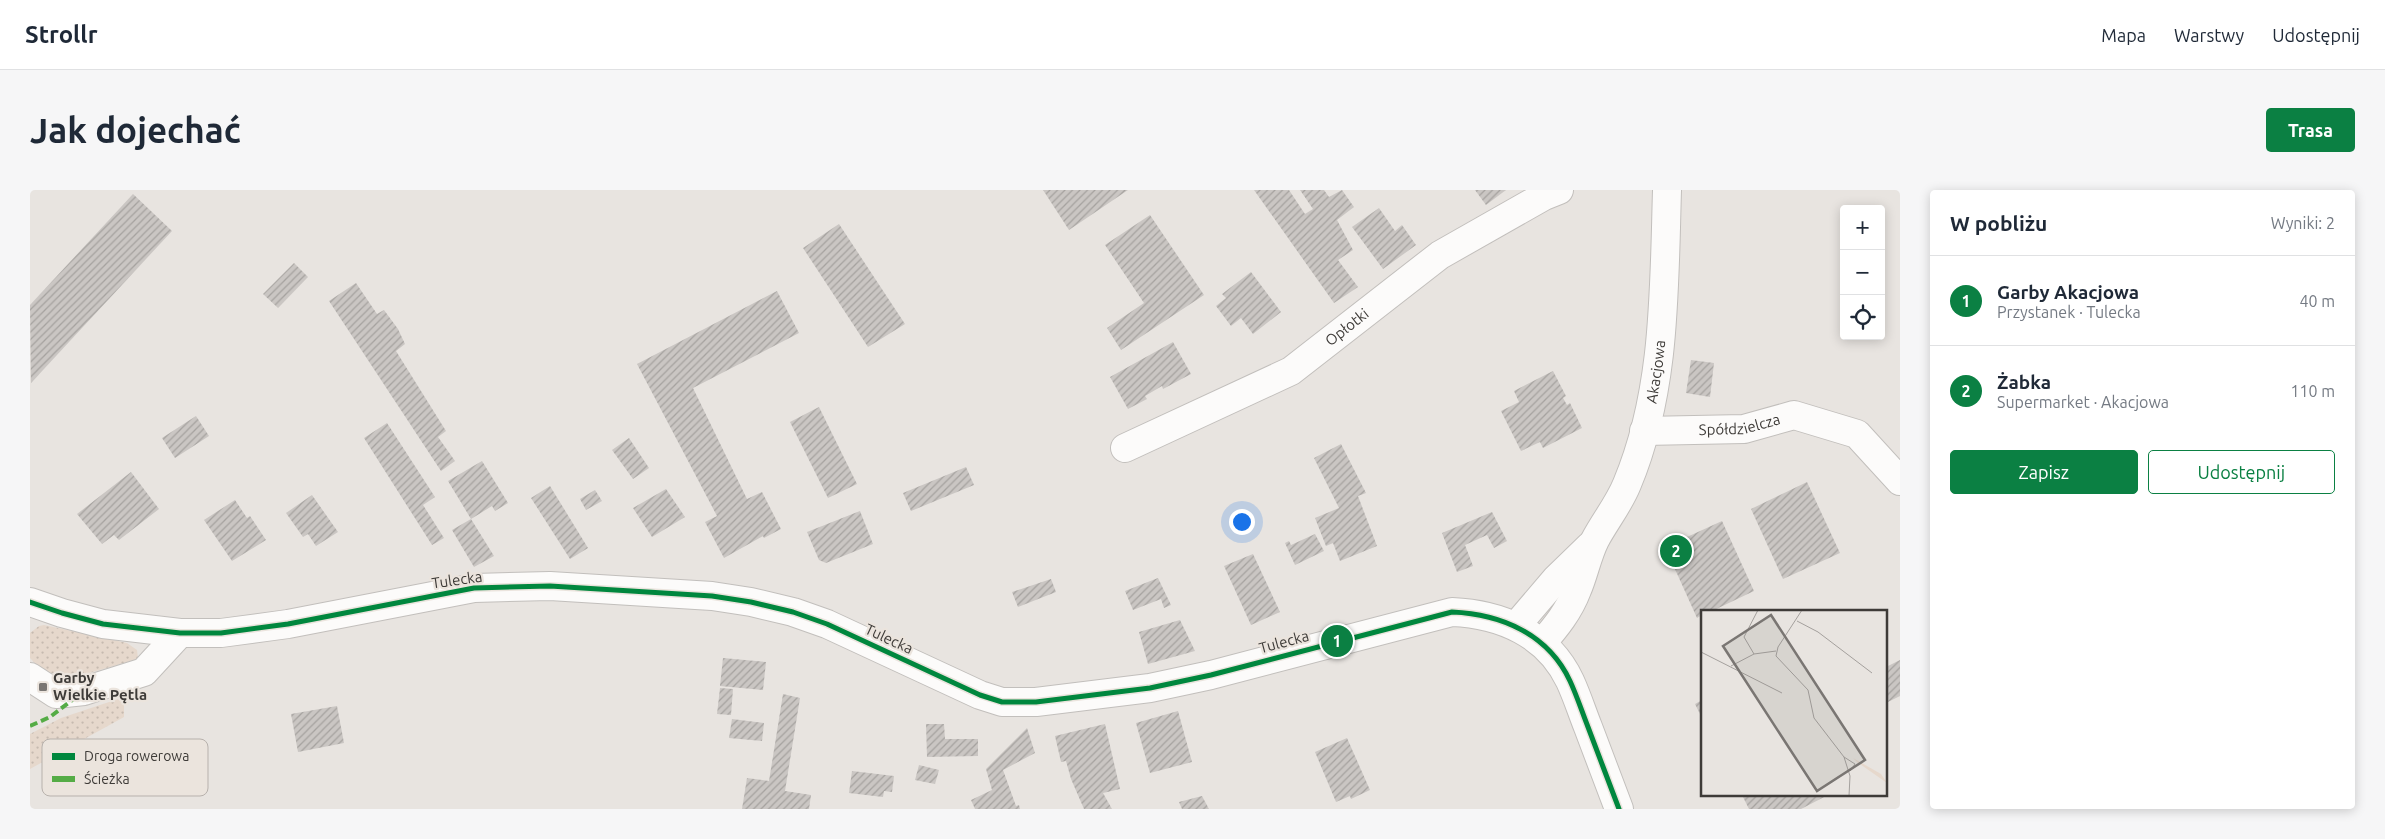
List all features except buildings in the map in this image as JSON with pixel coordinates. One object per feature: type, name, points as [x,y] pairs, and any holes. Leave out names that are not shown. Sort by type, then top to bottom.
[{"type":"street","name":"Opłotki","points":[[1125,448],[1291,371],[1440,255],[1544,196],[1559,190]]},
{"type":"street","name":"Akacjowa","points":[[1542,643],[1561,621],[1577,592],[1594,541],[1627,485],[1644,431],[1656,383],[1662,336],[1667,190]]},
{"type":"street","name":"Spółdzielcza","points":[[1644,431],[1744,429],[1794,415],[1857,434],[1900,481]]},
{"type":"street","name":"Akacjowa","points":[[1516,626],[1556,579],[1594,541]]},
{"type":"street","name":"Tulecka","points":[[30,602],[62,614],[103,624],[180,633],[249,631],[474,588],[550,586],[712,596],[793,612],[827,624],[980,695],[1002,702],[1076,698],[1150,688],[1211,675],[1452,612],[1482,614],[1516,626],[1542,643],[1562,667],[1569,680],[1619,809]]},
{"type":"street","points":[[30,677],[56,694],[84,691],[144,672],[180,633]]},
{"type":"shaded area","points":[[44,625],[127,643],[137,650],[138,659],[75,677],[50,673],[39,667],[30,658],[30,633],[39,626]]},
{"type":"shaded area","points":[[124,697],[124,717],[84,739],[42,739],[42,762],[30,769],[30,734],[61,718]]},
{"type":"marked path","points":[[30,726],[50,717],[84,691]]},
{"type":"cycle path","points":[[30,602],[103,624],[180,633],[221,633],[288,624],[474,588],[550,586],[712,596],[751,602],[793,612],[827,624],[980,695],[1002,702],[1036,702],[1150,688],[1211,675],[1452,612],[1470,614],[1505,622],[1521,630],[1536,639],[1561,665],[1575,692],[1619,809]]},
{"type":"place","name":"Żabka","points":[[1676,551]]},
{"type":"place","name":"Garby Akacjowa","points":[[1337,641]]},
{"type":"place","name":"Garby Wielkie Pętla","points":[[43,687]]}]
